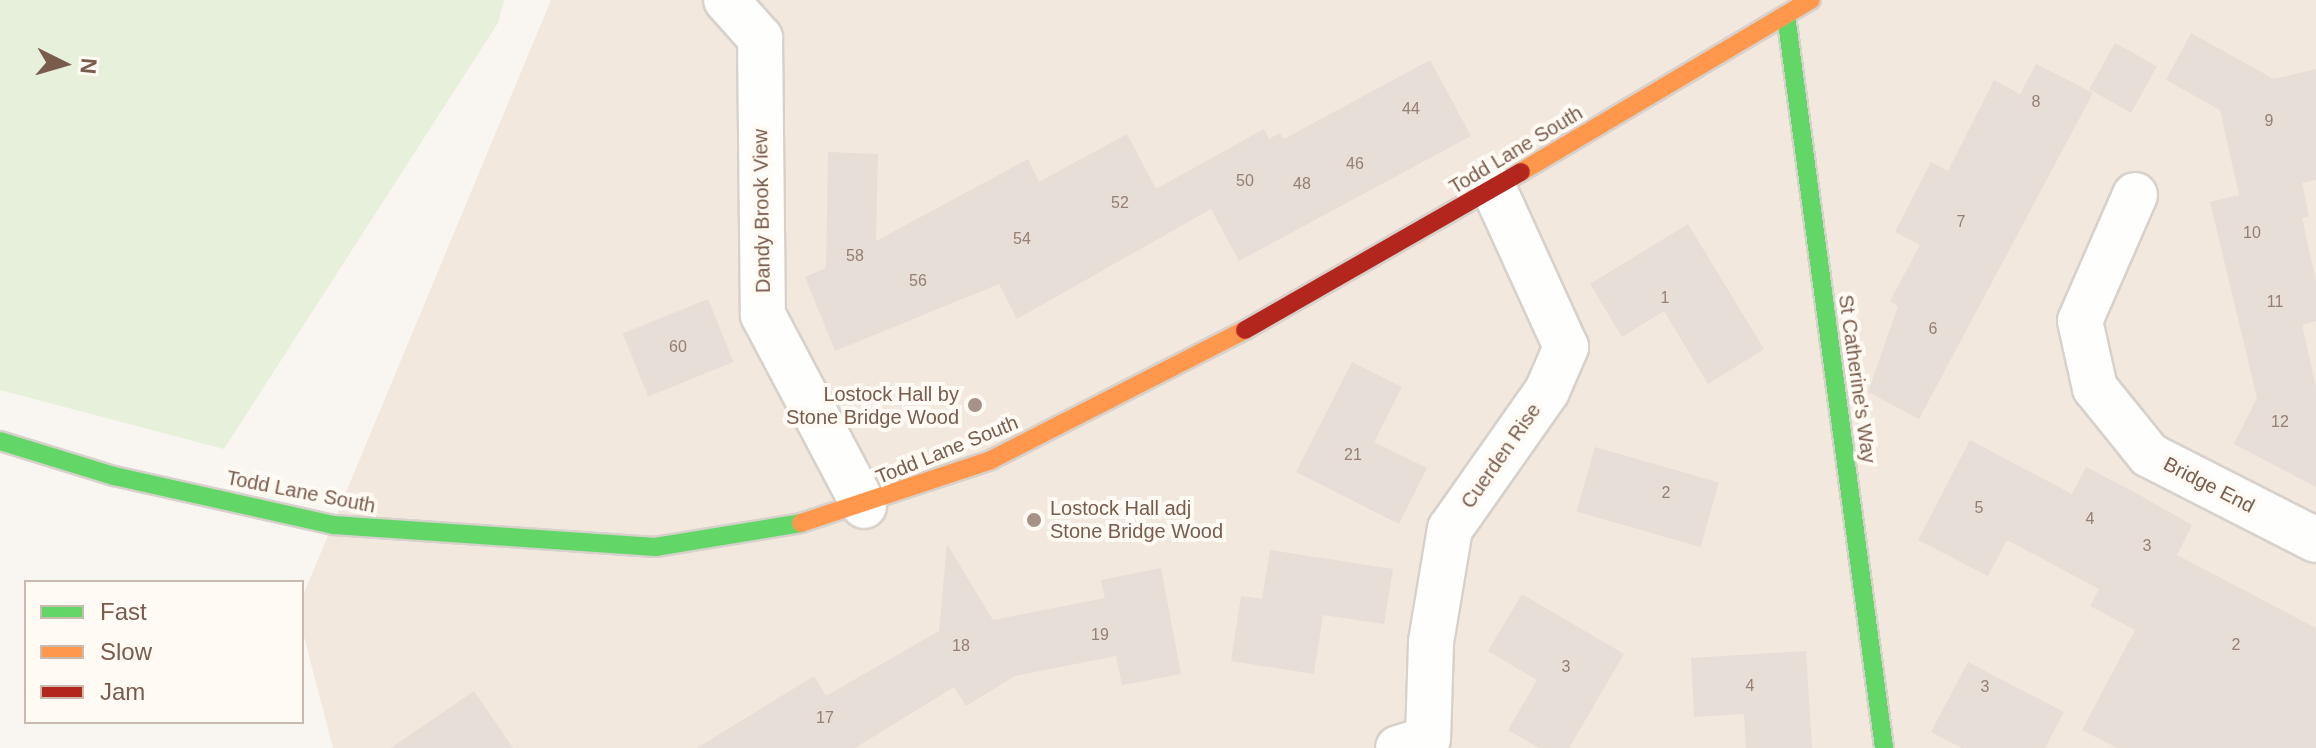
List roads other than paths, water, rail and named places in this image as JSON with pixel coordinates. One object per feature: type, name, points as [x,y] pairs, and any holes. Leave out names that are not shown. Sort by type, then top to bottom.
[{"type":"street","name":"Dandy Brook View","points":[[726,0],[760,38],[763,315],[864,506]]},
{"type":"street","name":"Todd Lane South","points":[[0,441],[114,476],[334,525],[456,537],[655,547],[736,539],[864,506],[1041,435],[1318,292],[1811,0]]},
{"type":"street","name":"St Catherine's Way","points":[[1786,15],[1884,748]]},
{"type":"street","name":"Cuerden Rise","points":[[1421,745],[1431,642],[1450,529],[1547,391],[1566,347],[1494,189]]},
{"type":"street","name":"Bridge End","points":[[2135,195],[2080,321],[2095,388],[2149,455],[2316,540]]},
{"type":"place","name":"Lostock Hall by Stone Bridge Wood","points":[[975,405]]},
{"type":"place","name":"Lostock Hall adj Stone Bridge Wood","points":[[1034,520]]}]
